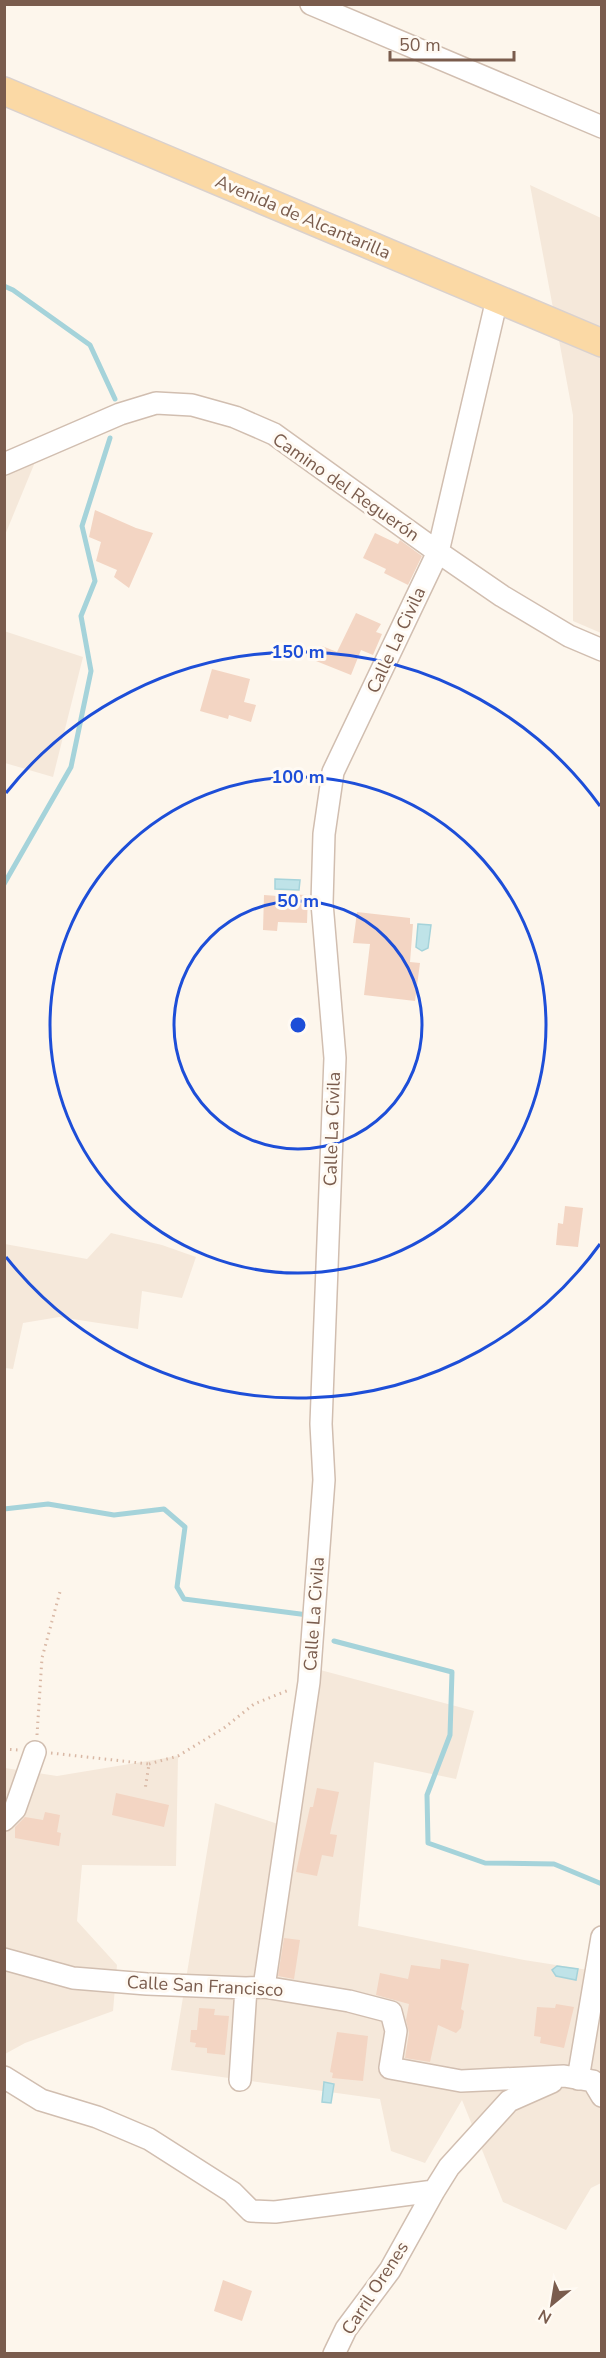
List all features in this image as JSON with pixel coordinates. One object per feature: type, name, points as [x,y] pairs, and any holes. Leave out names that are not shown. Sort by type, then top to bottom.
[{"type":"main road","name":"Avenida de Alcantarilla","points":[[4,91],[602,343]]},
{"type":"street","points":[[311,4],[602,127]]},
{"type":"street","name":"Calle La Civila","points":[[240,2079],[309,1682],[324,1480],[321,1425],[335,1058],[322,903],[324,834],[333,772],[438,552],[497,299]]},
{"type":"street","name":"Camino del Reguerón","points":[[4,464],[120,414],[156,403],[192,405],[235,417],[274,434],[502,596],[569,636],[602,650]]},
{"type":"street","points":[[4,1820],[15,1809],[35,1752]]},
{"type":"street","points":[[602,1937],[571,2078],[593,2081],[602,2096]]},
{"type":"street","name":"Calle San Francisco","points":[[4,1959],[73,1978],[147,1984],[255,1988],[349,2001],[391,2012],[396,2031],[390,2068],[461,2081],[571,2078]]},
{"type":"street","points":[[4,2077],[41,2100],[98,2118],[149,2139],[232,2192],[251,2211],[275,2212],[434,2191]]},
{"type":"street","name":"Carril Orenes","points":[[334,2354],[346,2330],[390,2270],[450,2167],[509,2101],[571,2078]]},
{"type":"path","points":[[35,1752],[42,1658],[61,1588]]},
{"type":"path","points":[[4,1749],[149,1764],[178,1756],[224,1728],[254,1704],[309,1682]]},
{"type":"path","points":[[145,1790],[149,1764]]},
{"type":"shaded area","points":[[530,185],[601,218],[601,633],[573,621],[573,415]]},
{"type":"shaded area","points":[[40,450],[5,535],[5,456]]},
{"type":"shaded area","points":[[4,631],[83,657],[53,777],[5,763]]},
{"type":"shaded area","points":[[111,1233],[162,1245],[196,1257],[182,1298],[142,1291],[138,1329],[59,1317],[23,1323],[13,1369],[5,1368],[5,1244],[87,1259]]},
{"type":"shaded area","points":[[309,1667],[474,1711],[456,1779],[374,1762],[358,1926],[524,1960],[601,1972],[601,2183],[591,2188],[566,2230],[503,2202],[462,2100],[425,2163],[391,2151],[380,2099],[171,2070],[215,1803],[287,1827]]},
{"type":"shaded area","points":[[178,1756],[176,1866],[82,1865],[77,1921],[117,1965],[113,2011],[25,2043],[5,2054],[5,1768],[57,1776]]},
{"type":"water","points":[[275,879],[300,880],[299,890],[275,889]]},
{"type":"water","points":[[418,924],[431,925],[428,948],[422,951],[416,947]]},
{"type":"water","points":[[557,1966],[578,1969],[576,1980],[556,1976],[552,1970]]},
{"type":"water","points":[[324,2082],[334,2084],[331,2103],[322,2102]]},
{"type":"building","points":[[95,510],[153,533],[129,588],[114,577],[117,570],[96,561],[101,542],[89,537]]},
{"type":"building","points":[[375,533],[398,544],[400,540],[422,556],[408,585],[384,573],[386,569],[363,558]]},
{"type":"building","points":[[356,613],[381,624],[376,632],[382,634],[373,655],[361,650],[351,675],[316,661],[322,646],[337,652]]},
{"type":"building","points":[[212,669],[250,679],[244,702],[256,705],[251,722],[229,715],[228,719],[200,711]]},
{"type":"building","points":[[277,894],[308,895],[307,923],[278,922],[277,931],[263,930],[264,895],[278,896]]},
{"type":"building","points":[[357,912],[410,918],[410,924],[413,924],[410,962],[420,963],[415,1001],[364,995],[370,944],[353,943]]},
{"type":"building","points":[[565,1206],[583,1208],[578,1247],[556,1245],[558,1223],[563,1224]]},
{"type":"building","points":[[317,1788],[339,1792],[330,1834],[337,1835],[333,1857],[322,1855],[317,1876],[296,1872],[310,1807],[313,1807]]},
{"type":"building","points":[[116,1793],[169,1805],[164,1827],[112,1815]]},
{"type":"building","points":[[45,1812],[60,1815],[57,1832],[61,1833],[59,1846],[15,1838],[15,1827],[25,1817],[43,1820]]},
{"type":"building","points":[[284,1938],[300,1940],[294,1979],[278,1976]]},
{"type":"building","points":[[441,1959],[469,1964],[461,2009],[464,2011],[461,2028],[456,2033],[438,2025],[430,2062],[405,2058],[409,2033],[406,2020],[409,2004],[376,1995],[380,1973],[408,1979],[411,1965],[440,1969]]},
{"type":"building","points":[[556,2004],[574,2007],[564,2048],[540,2043],[541,2037],[534,2036],[537,2007],[555,2008]]},
{"type":"building","points":[[199,2008],[215,2009],[214,2015],[229,2016],[225,2055],[207,2053],[207,2048],[195,2047],[196,2043],[190,2042],[191,2030],[197,2030]]},
{"type":"building","points":[[337,2032],[368,2036],[363,2081],[332,2078],[333,2073],[330,2072]]},
{"type":"building","points":[[223,2280],[252,2291],[242,2321],[214,2311]]},
{"type":"waterway","points":[[4,286],[90,345],[115,399]]},
{"type":"waterway","points":[[4,884],[71,767],[91,671],[81,616],[95,581],[82,526],[110,438]]},
{"type":"waterway","points":[[4,1509],[48,1504],[114,1515],[164,1509],[185,1527],[177,1587],[184,1599],[308,1615]]},
{"type":"waterway","points":[[334,1641],[452,1672],[450,1735],[427,1795],[428,1843],[485,1863],[554,1864],[602,1884]]}]
